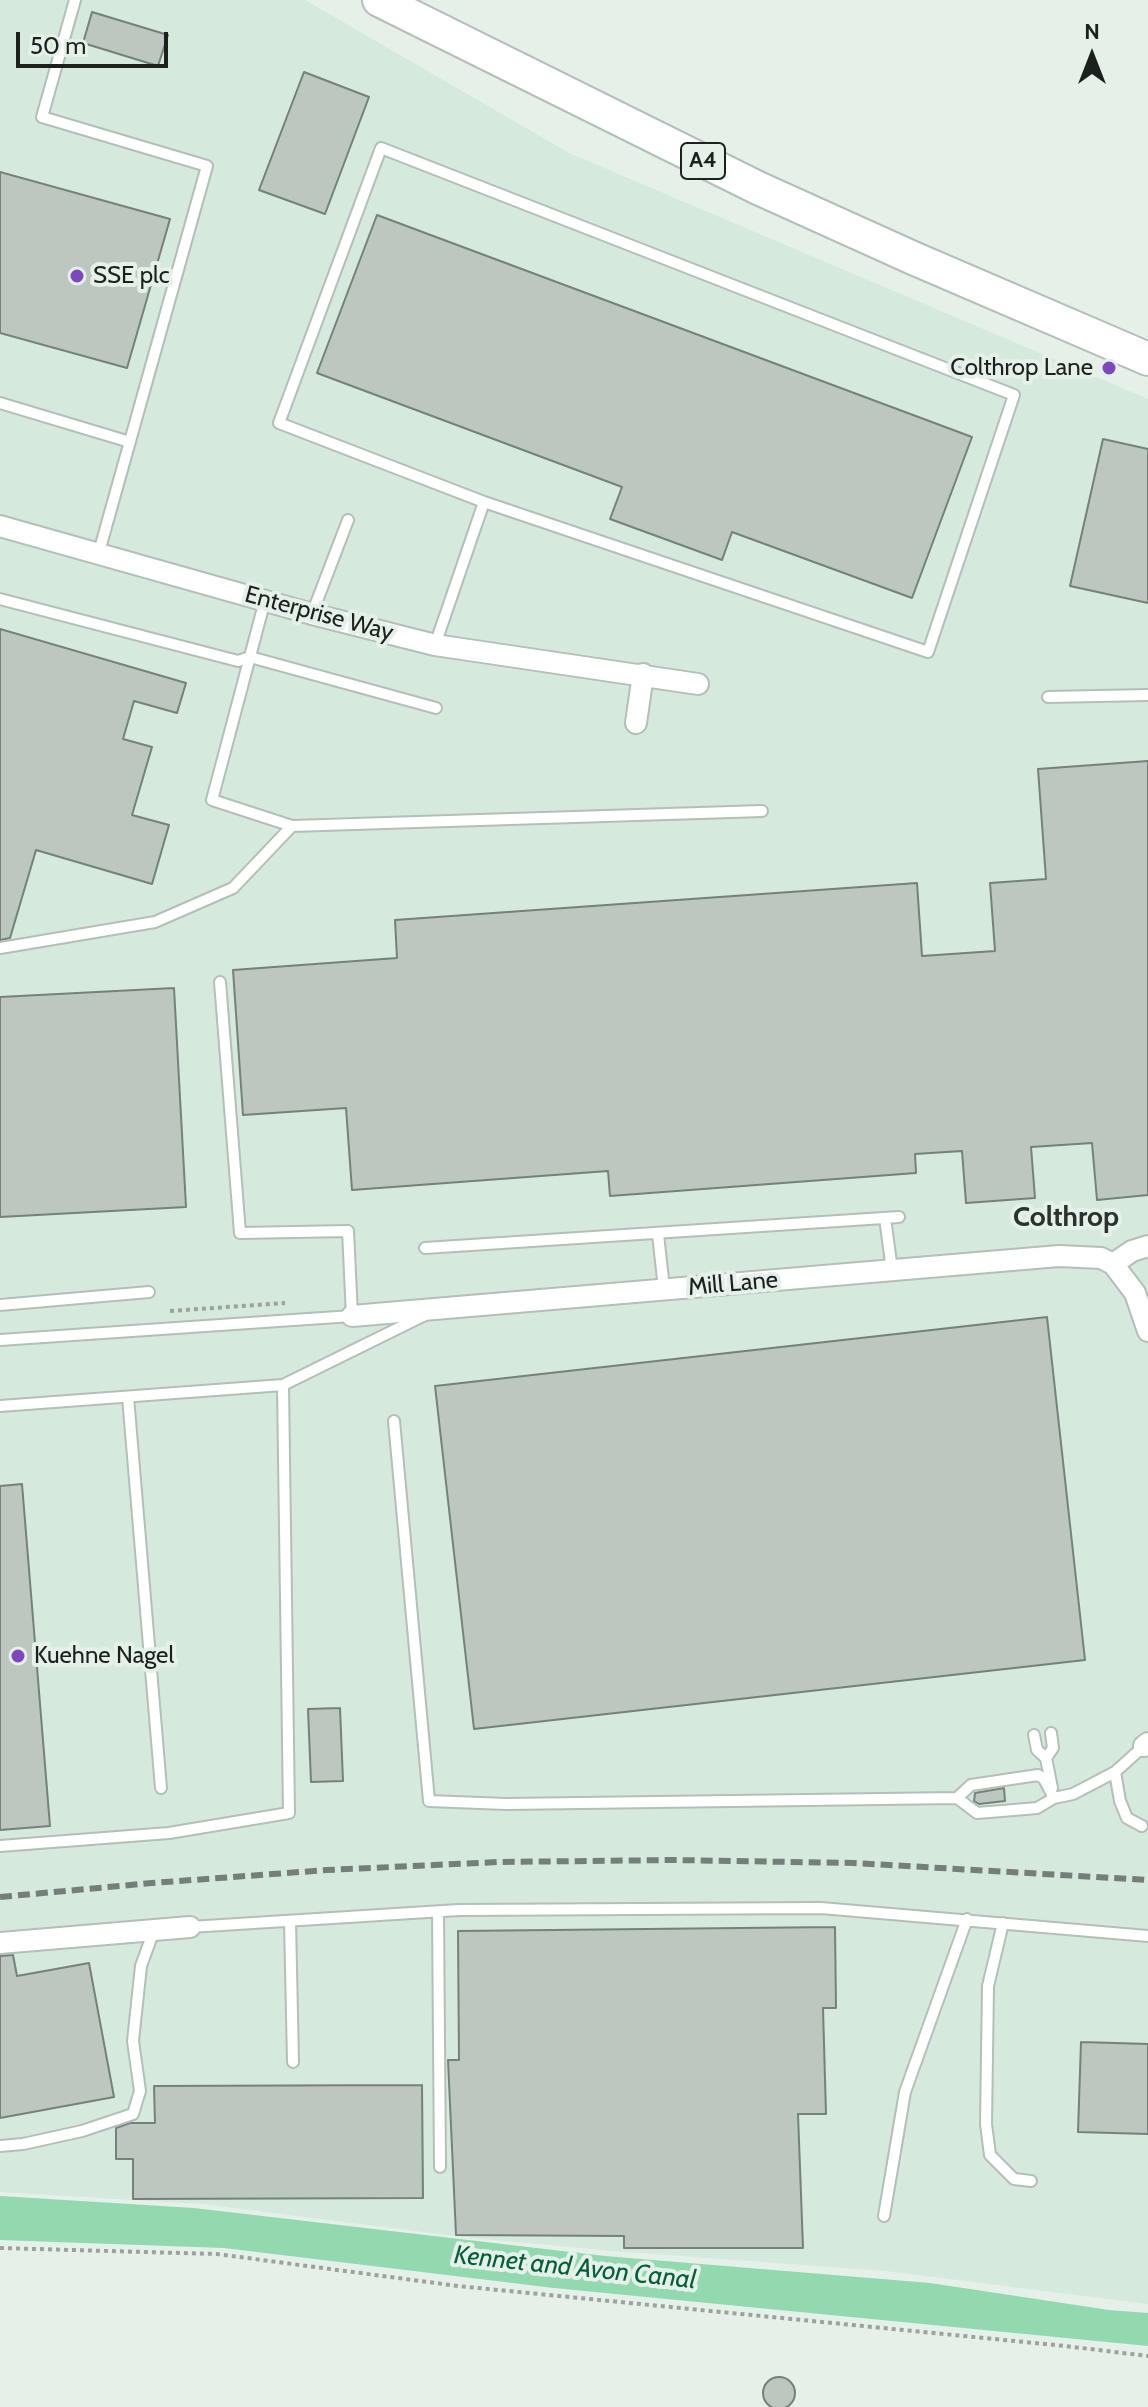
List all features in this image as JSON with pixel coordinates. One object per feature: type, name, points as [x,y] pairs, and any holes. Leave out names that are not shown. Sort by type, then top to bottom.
[{"type":"main road","name":"A4","points":[[379,0],[758,188],[939,270],[1148,359]]},
{"type":"street","name":"Enterprise Way","points":[[0,526],[312,614],[435,645],[698,684]]},
{"type":"street","points":[[636,723],[643,674]]},
{"type":"street","points":[[1148,1246],[1132,1251],[1113,1264],[1135,1293],[1148,1331]]},
{"type":"street","name":"Mill Lane","points":[[352,1316],[1059,1256],[1101,1258],[1113,1264]]},
{"type":"street","points":[[0,1943],[190,1927]]},
{"type":"lane","points":[[75,0],[42,117],[207,166],[99,552]]},
{"type":"lane","points":[[381,148],[1014,395],[928,652],[484,502],[279,423],[381,148]]},
{"type":"lane","points":[[0,403],[130,442]]},
{"type":"lane","points":[[435,645],[484,502]]},
{"type":"lane","points":[[312,614],[348,520]]},
{"type":"lane","points":[[0,599],[238,661],[250,657],[436,708]]},
{"type":"lane","points":[[265,600],[212,800],[292,826],[762,811]]},
{"type":"lane","points":[[1048,697],[1148,695]]},
{"type":"lane","points":[[0,948],[155,922],[233,888],[292,826]]},
{"type":"lane","points":[[0,1340],[352,1316],[348,1231],[240,1233],[220,982]]},
{"type":"lane","points":[[425,1248],[899,1217]]},
{"type":"lane","points":[[885,1218],[892,1270]]},
{"type":"lane","points":[[658,1234],[664,1289]]},
{"type":"lane","points":[[0,1305],[149,1292]]},
{"type":"lane","points":[[0,1406],[283,1385],[442,1307]]},
{"type":"lane","points":[[0,1846],[169,1833],[289,1813],[283,1385]]},
{"type":"lane","points":[[128,1397],[161,1788]]},
{"type":"lane","points":[[394,1421],[429,1801],[506,1804],[957,1798],[977,1813],[1037,1808],[1054,1798],[1073,1794],[1115,1772],[1146,1744]]},
{"type":"lane","points":[[1046,1758],[1053,1748],[1051,1733]]},
{"type":"lane","points":[[1034,1735],[1037,1750],[1046,1758],[1054,1798]]},
{"type":"lane","points":[[1115,1772],[1120,1801],[1127,1818],[1142,1826]]},
{"type":"lane","points":[[957,1798],[971,1785],[1038,1775],[1044,1779],[1054,1798]]},
{"type":"lane","points":[[190,1927],[438,1911],[821,1908],[1148,1936]]},
{"type":"lane","points":[[438,1911],[440,2167]]},
{"type":"lane","points":[[884,2216],[905,2092],[967,1919]]},
{"type":"lane","points":[[290,1921],[293,2062]]},
{"type":"lane","points":[[1003,1923],[988,1986],[986,2124],[990,2155],[1014,2179],[1031,2181]]},
{"type":"lane","points":[[0,2146],[82,2131],[133,2114],[140,2091],[133,2041],[141,1966],[154,1930]]},
{"type":"path","points":[[0,2248],[217,2254],[484,2289],[1148,2356]]},
{"type":"shaded area","points":[[0,0],[305,0],[569,153],[1148,399],[1148,2304],[886,2271],[463,2237],[203,2204],[0,2192]]},
{"type":"water","name":"Kennet and Avon Canal","points":[[0,2196],[194,2208],[605,2256],[930,2283],[1148,2313],[1148,2346],[554,2288],[224,2248],[0,2240]]},
{"type":"building","points":[[92,12],[168,35],[158,66],[83,43]]},
{"type":"building","points":[[304,72],[369,97],[325,214],[259,190]]},
{"type":"building","name":"SSE plc","points":[[0,172],[170,219],[127,368],[0,333]]},
{"type":"building","points":[[377,215],[972,437],[912,598],[732,532],[722,560],[610,519],[622,487],[317,373]]},
{"type":"building","points":[[1103,439],[1148,449],[1148,603],[1070,586]]},
{"type":"building","points":[[0,629],[186,683],[177,713],[134,701],[123,739],[152,747],[132,815],[169,825],[152,884],[36,850],[10,938],[0,940]]},
{"type":"building","points":[[1148,761],[1148,1195],[1097,1200],[1092,1143],[1031,1147],[1035,1198],[966,1203],[962,1151],[915,1154],[916,1173],[610,1196],[608,1171],[352,1190],[346,1108],[243,1115],[233,970],[397,958],[395,920],[917,883],[922,956],[995,951],[990,883],[1046,879],[1038,769]]},
{"type":"building","points":[[174,988],[186,1207],[0,1217],[0,997]]},
{"type":"building","points":[[1047,1317],[1085,1660],[474,1729],[435,1386]]},
{"type":"building","name":"Kuehne Nagel","points":[[22,1484],[50,1826],[0,1830],[0,1486]]},
{"type":"building","points":[[340,1708],[343,1781],[311,1782],[308,1709]]},
{"type":"building","points":[[1004,1788],[1005,1801],[979,1804],[974,1801],[975,1793]]},
{"type":"building","points":[[835,1927],[836,2008],[823,2008],[826,2114],[798,2114],[803,2248],[624,2248],[624,2236],[456,2235],[448,2060],[459,2060],[458,1931]]},
{"type":"building","points":[[13,1955],[17,1976],[89,1963],[114,2097],[0,2118],[0,1956]]},
{"type":"building","points":[[1081,2042],[1148,2044],[1148,2134],[1078,2132]]},
{"type":"building","points":[[422,2085],[423,2198],[133,2199],[133,2159],[116,2159],[116,2128],[130,2123],[155,2123],[154,2086]]},
{"type":"building","points":[[779,2377],[790,2382],[795,2393],[790,2404],[779,2409],[768,2404],[763,2393],[768,2382]]},
{"type":"railway","points":[[0,1897],[327,1870],[499,1862],[674,1860],[854,1863],[1148,1880]]},
{"type":"place","name":"SSE plc","points":[[77,276]]},
{"type":"place","name":"Colthrop Lane","points":[[1109,368]]},
{"type":"place","name":"Kuehne Nagel","points":[[18,1656]]},
{"type":"district","name":"Colthrop","points":[[1066,1218]]}]
